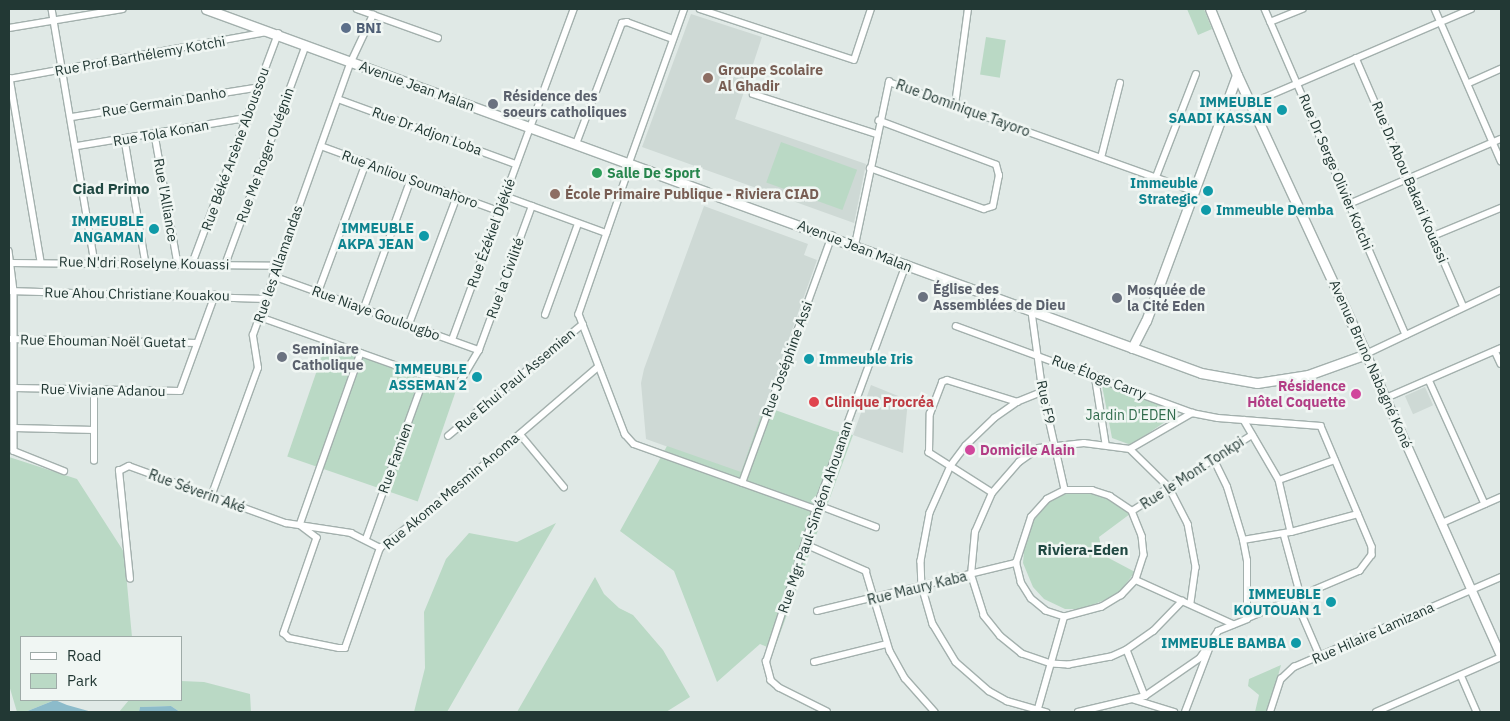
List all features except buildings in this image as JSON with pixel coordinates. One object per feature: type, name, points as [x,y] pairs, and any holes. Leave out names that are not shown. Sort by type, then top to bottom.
[{"type":"main road","name":"Avenue Jean Malan","points":[[206,9],[231,12],[274,32],[351,62],[855,244],[1032,312],[1201,373],[1257,382],[1308,376],[1366,354]]},
{"type":"main road","points":[[1132,348],[1146,322],[1237,75],[1210,9]]},
{"type":"main road","name":"Avenue Bruno Nabagné Koné","points":[[1237,75],[1252,103],[1366,354]]},
{"type":"street","points":[[52,9],[77,146],[95,262]]},
{"type":"street","points":[[9,28],[122,9]]},
{"type":"street","points":[[357,9],[438,38]]},
{"type":"street","name":"Rue Ézékiel Djékié","points":[[452,340],[574,9]]},
{"type":"street","points":[[684,9],[579,314],[598,367],[624,434],[634,444],[742,483],[876,526]]},
{"type":"street","points":[[700,9],[854,60],[871,9]]},
{"type":"street","points":[[955,105],[968,9]]},
{"type":"street","name":"Rue Dr Serge Olivier Kotchi","points":[[1265,9],[1406,335]]},
{"type":"street","points":[[1270,22],[1302,9]]},
{"type":"street","points":[[1435,9],[1469,83],[1501,161]]},
{"type":"street","points":[[1252,103],[1471,9]]},
{"type":"street","name":"Rue les Allamandas","points":[[211,496],[258,368],[253,335],[351,62],[372,15]]},
{"type":"street","points":[[576,144],[622,23],[627,22],[673,39]]},
{"type":"street","name":"Rue Prof Barthélemy Kotchi","points":[[9,78],[274,32]]},
{"type":"street","name":"Rue Béké Arsène Aboussou","points":[[192,264],[246,118],[274,32]]},
{"type":"street","name":"Rue Me Roger Ouégnin","points":[[225,265],[306,45]]},
{"type":"street","name":"Rue Dr Abou Bakari Kouassi","points":[[1356,58],[1464,306]]},
{"type":"street","points":[[1469,83],[1501,69]]},
{"type":"street","points":[[1156,177],[1196,74]]},
{"type":"street","points":[[9,78],[41,261]]},
{"type":"street","name":"Rue Dominique Tayoro","points":[[855,244],[873,169],[877,134],[882,122],[889,82],[1194,191]]},
{"type":"street","points":[[1101,158],[1120,83]]},
{"type":"street","name":"Rue Germain Danho","points":[[72,117],[256,88]]},
{"type":"street","points":[[753,94],[877,134]]},
{"type":"street","name":"Rue Dr Adjon Loba","points":[[338,99],[516,164]]},
{"type":"street","name":"Rue Tola Konan","points":[[77,146],[125,140],[246,118]]},
{"type":"street","points":[[873,169],[984,209],[993,206],[998,176],[996,165],[882,122]]},
{"type":"street","name":"Rue l'Alliance","points":[[154,135],[178,264]]},
{"type":"street","points":[[1349,204],[1501,139]]},
{"type":"street","points":[[125,140],[146,264]]},
{"type":"street","name":"Rue Anliou Soumahoro","points":[[321,146],[499,211]]},
{"type":"street","points":[[318,292],[366,163]]},
{"type":"street","points":[[364,308],[411,179]]},
{"type":"street","points":[[409,324],[456,196]]},
{"type":"street","points":[[505,196],[606,233]]},
{"type":"street","name":"Rue la Civilité","points":[[425,376],[457,387],[478,350],[532,206]]},
{"type":"street","points":[[1433,236],[1501,208]]},
{"type":"street","points":[[545,315],[578,224]]},
{"type":"street","name":"Rue Joséphine Assi","points":[[742,483],[832,236]]},
{"type":"street","points":[[9,250],[11,262],[14,451],[64,471]]},
{"type":"street","name":"Rue N'dri Roselyne Kouassi","points":[[11,262],[277,266]]},
{"type":"street","name":"Rue Mgr Paul-Siméon Ahouanan","points":[[827,712],[779,688],[772,680],[766,662],[817,507],[906,264]]},
{"type":"street","name":"Rue Niaye Goulougbo","points":[[273,276],[478,350]]},
{"type":"street","points":[[1366,354],[1501,290]]},
{"type":"street","name":"Rue Ahou Christiane Kouakou","points":[[11,291],[215,295],[266,299]]},
{"type":"street","name":"Rue Viviane Adanou","points":[[14,388],[180,391],[215,295]]},
{"type":"street","name":"Rue F9","points":[[1032,312],[1043,392],[1065,490]]},
{"type":"street","points":[[260,317],[425,376]]},
{"type":"street","name":"Rue Ehui Paul Assemien","points":[[448,436],[583,324]]},
{"type":"street","name":"Rue Éloge Carry","points":[[956,326],[1095,375],[1192,413],[1244,420],[1320,426],[1335,460]]},
{"type":"street","name":"Rue Ehouman Noël Guetat","points":[[12,339],[197,343]]},
{"type":"street","points":[[1386,398],[1498,350],[1501,364]]},
{"type":"street","points":[[300,525],[361,353]]},
{"type":"street","name":"Avenue Bruno Nabagné Koné","points":[[1366,354],[1501,656]]},
{"type":"street","name":"Rue Akoma Mesmin Anoma","points":[[300,525],[317,538],[284,628],[284,633],[289,638],[345,648],[380,548],[436,505],[598,367]]},
{"type":"street","points":[[1095,375],[1106,444]]},
{"type":"street","name":"Rue Famien","points":[[366,539],[425,376]]},
{"type":"street","points":[[992,493],[933,456],[928,449],[930,414],[942,382],[947,380],[1018,402]]},
{"type":"street","points":[[1429,380],[1485,504]]},
{"type":"street","points":[[94,390],[94,461]]},
{"type":"street","points":[[1043,392],[1018,402],[983,428],[951,466],[937,492],[924,538],[922,586],[933,624],[956,662],[989,691],[1037,712],[1046,712]]},
{"type":"street","points":[[1130,449],[1192,413]]},
{"type":"street","points":[[1244,420],[1278,480],[1291,532]]},
{"type":"street","points":[[15,428],[94,430]]},
{"type":"street","points":[[520,434],[564,487]]},
{"type":"street","name":"Rue le Mont Tonkpi","points":[[1132,511],[1252,434]]},
{"type":"street","points":[[1183,601],[1154,631],[1127,650],[1089,663],[1051,664],[1022,654],[1000,636],[984,616],[971,575],[975,532],[992,493],[1029,454],[1055,444],[1106,444],[1130,449],[1169,487],[1180,505],[1192,545],[1196,567],[1190,604]]},
{"type":"street","points":[[1214,460],[1227,487],[1243,540],[1247,561],[1247,619]]},
{"type":"street","points":[[1078,712],[1135,700],[1145,696],[1200,658],[1218,631],[1360,571],[1368,564],[1372,547],[1335,460],[1278,480]]},
{"type":"street","name":"Rue Séverin Aké","points":[[130,579],[119,471],[129,466],[286,523],[350,533],[366,539],[380,548]]},
{"type":"street","points":[[1065,490],[1092,490],[1110,496],[1132,511],[1142,536],[1144,555],[1136,580],[1112,603],[1064,617],[1046,611],[1031,598],[1021,583],[1016,563],[1031,517],[1047,499],[1065,490]]},
{"type":"street","points":[[1442,523],[1501,497]]},
{"type":"street","points":[[1243,540],[1284,534],[1358,514]]},
{"type":"street","points":[[1284,534],[1298,597],[1320,656]]},
{"type":"street","points":[[805,544],[866,571],[886,644],[905,678],[935,712]]},
{"type":"street","name":"Rue Maury Kaba","points":[[817,611],[1016,563]]},
{"type":"street","name":"Rue Hilaire Lamizana","points":[[1270,712],[1286,672],[1501,577]]},
{"type":"street","points":[[1136,580],[1233,624]]},
{"type":"street","points":[[1037,712],[1064,617]]},
{"type":"street","points":[[1185,712],[1212,640]]},
{"type":"street","points":[[814,662],[886,644]]},
{"type":"street","points":[[1127,650],[1145,696]]},
{"type":"street","points":[[1376,712],[1501,656]]},
{"type":"street","points":[[1461,675],[1477,712]]},
{"type":"street","points":[[1135,700],[1174,712]]},
{"type":"shaded area","name":"Groupe Scolaire Al Ghadir","points":[[691,14],[762,37],[735,119],[866,164],[854,223],[642,147]]},
{"type":"shaded area","points":[[704,206],[808,244],[804,255],[817,260],[741,473],[646,439],[641,383],[644,369]]},
{"type":"shaded area","points":[[871,385],[908,400],[903,453],[853,435]]},
{"type":"shaded area","points":[[1425,387],[1433,405],[1413,414],[1405,396]]},
{"type":"green space","points":[[1187,9],[1204,9],[1212,29],[1198,35]]},
{"type":"green space","points":[[986,37],[1006,40],[1000,78],[980,75]]},
{"type":"green space","points":[[781,142],[857,170],[842,210],[766,182]]},
{"type":"green space","points":[[326,344],[456,389],[418,501],[287,457]]},
{"type":"green space","name":"Jardin D'EDEN","points":[[1101,380],[1184,409],[1131,445],[1112,438]]},
{"type":"green space","points":[[764,406],[834,431],[853,435],[774,650],[760,644],[717,682],[674,571],[620,531],[667,446],[741,472]]},
{"type":"green space","points":[[9,457],[77,479],[124,552],[132,636],[20,636],[20,701],[52,701],[25,712],[17,712],[9,685]]},
{"type":"green space","points":[[1092,493],[1110,498],[1130,514],[1099,537],[1103,555],[1135,572],[1117,595],[1082,609],[1065,609],[1044,599],[1033,587],[1023,563],[1025,538],[1033,519],[1049,502],[1064,494]]},
{"type":"green space","points":[[556,523],[447,712],[414,712],[425,668],[424,612],[446,559],[469,533],[517,542]]},
{"type":"green space","points":[[595,577],[604,594],[619,608],[633,615],[663,650],[690,697],[666,712],[517,712]]},
{"type":"green space","points":[[1281,665],[1268,712],[1255,712],[1259,695],[1248,686],[1249,679]]},
{"type":"green space","points":[[182,681],[204,682],[250,694],[251,712],[180,712],[171,706],[140,707],[139,712],[119,712],[128,701],[182,701]]},
{"type":"water","points":[[52,701],[57,701],[92,712],[25,712]]},
{"type":"water","points":[[171,706],[180,712],[139,712],[140,707]]},
{"type":"place","name":"BNI","points":[[346,28]]},
{"type":"place","name":"Groupe Scolaire Al Ghadir","points":[[708,78]]},
{"type":"place","name":"Résidence des soeurs catholiques","points":[[493,104]]},
{"type":"place","name":"IMMEUBLE SAADI KASSAN","points":[[1282,110]]},
{"type":"place","name":"Salle De Sport","points":[[597,173]]},
{"type":"place","name":"Immeuble Strategic","points":[[1208,191]]},
{"type":"place","name":"École Primaire Publique - Riviera CIAD","points":[[555,194]]},
{"type":"place","name":"Immeuble Demba","points":[[1206,210]]},
{"type":"place","name":"IMMEUBLE ANGAMAN","points":[[154,229]]},
{"type":"place","name":"IMMEUBLE AKPA JEAN","points":[[424,236]]},
{"type":"place","name":"Église des Assemblées de Dieu","points":[[923,297]]},
{"type":"place","name":"Mosquée de la Cité Eden","points":[[1117,298]]},
{"type":"place","name":"Seminiare Catholique","points":[[282,357]]},
{"type":"place","name":"Immeuble Iris","points":[[809,359]]},
{"type":"place","name":"IMMEUBLE ASSEMAN 2","points":[[477,377]]},
{"type":"place","name":"Résidence Hôtel Coquette","points":[[1356,394]]},
{"type":"place","name":"Clinique Procréa","points":[[814,402]]},
{"type":"place","name":"Domicile Alain","points":[[970,450]]},
{"type":"place","name":"IMMEUBLE KOUTOUAN 1","points":[[1331,602]]},
{"type":"place","name":"IMMEUBLE BAMBA","points":[[1296,643]]},
{"type":"district","name":"Ciad Primo","points":[[111,189]]},
{"type":"district","name":"Riviera-Eden","points":[[1083,550]]}]
